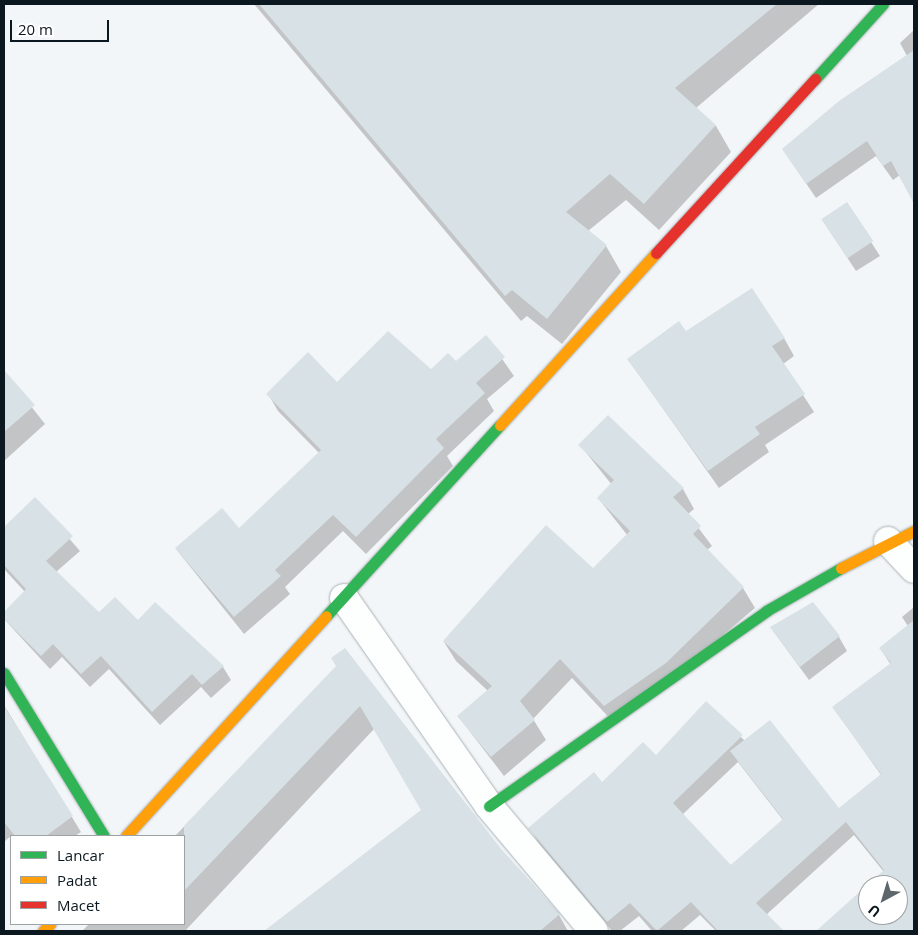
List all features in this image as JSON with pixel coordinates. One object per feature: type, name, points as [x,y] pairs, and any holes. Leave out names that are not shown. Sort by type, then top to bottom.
[{"type":"main road","points":[[127,835],[883,4]]},
{"type":"main road","points":[[489,806],[766,611],[888,541],[914,531]]},
{"type":"main road","points":[[4,673],[103,835]]},
{"type":"street","points":[[888,541],[914,569]]},
{"type":"street","points":[[344,598],[489,806],[594,931]]},
{"type":"building","points":[[259,4],[777,4],[675,88],[716,125],[644,204],[610,174],[566,212],[607,245],[547,319],[512,290],[505,296]]},
{"type":"building","points":[[914,50],[914,204],[891,161],[883,166],[867,141],[806,184],[782,149],[839,101]]},
{"type":"building","points":[[847,202],[873,241],[848,258],[821,219]]},
{"type":"building","points":[[752,288],[785,338],[772,346],[805,394],[755,427],[760,434],[708,471],[627,359],[679,321],[686,331]]},
{"type":"building","points":[[388,331],[431,369],[448,353],[456,361],[486,335],[505,357],[476,383],[485,393],[436,439],[444,448],[356,537],[333,515],[275,570],[281,576],[234,617],[175,548],[222,508],[239,528],[321,450],[266,394],[308,352],[337,382]]},
{"type":"building","points":[[4,370],[35,405],[4,432]]},
{"type":"building","points":[[608,415],[684,488],[673,497],[701,526],[693,534],[744,587],[666,663],[604,706],[560,659],[520,701],[535,720],[491,757],[457,716],[492,686],[443,641],[546,525],[593,568],[630,531],[597,498],[614,480],[578,445]]},
{"type":"building","points":[[35,497],[73,536],[46,561],[99,612],[115,597],[138,620],[155,602],[224,666],[202,685],[192,674],[152,712],[101,656],[81,674],[53,644],[41,656],[4,619],[4,612],[26,589],[4,565],[4,527]]},
{"type":"building","points":[[813,602],[840,636],[800,667],[770,627]]},
{"type":"building","points":[[914,620],[914,931],[816,931],[858,893],[858,925],[908,925],[908,875],[878,875],[884,870],[846,822],[756,903],[784,931],[718,931],[691,902],[657,931],[630,903],[607,922],[528,828],[594,772],[602,782],[643,742],[656,755],[706,701],[743,735],[673,803],[731,865],[783,819],[730,751],[770,720],[839,808],[881,774],[832,707],[891,663],[879,648]]},
{"type":"building","points":[[345,648],[502,850],[560,914],[540,931],[264,931],[421,810],[360,706],[185,890],[184,826],[336,666],[331,658]]},
{"type":"building","points":[[4,706],[73,816],[47,835],[14,835],[4,822]]},
{"type":"traffic: fast","points":[[815,79],[883,4]]},
{"type":"traffic: fast","points":[[326,616],[500,425]]},
{"type":"traffic: fast","points":[[489,806],[766,611],[841,568]]},
{"type":"traffic: fast","points":[[4,673],[103,835]]},
{"type":"traffic: slow","points":[[500,425],[656,253]]},
{"type":"traffic: slow","points":[[841,568],[914,531]]},
{"type":"traffic: slow","points":[[127,835],[326,616]]},
{"type":"traffic: slow","points":[[43,931],[49,925]]},
{"type":"traffic: jam","points":[[656,253],[815,79]]}]
